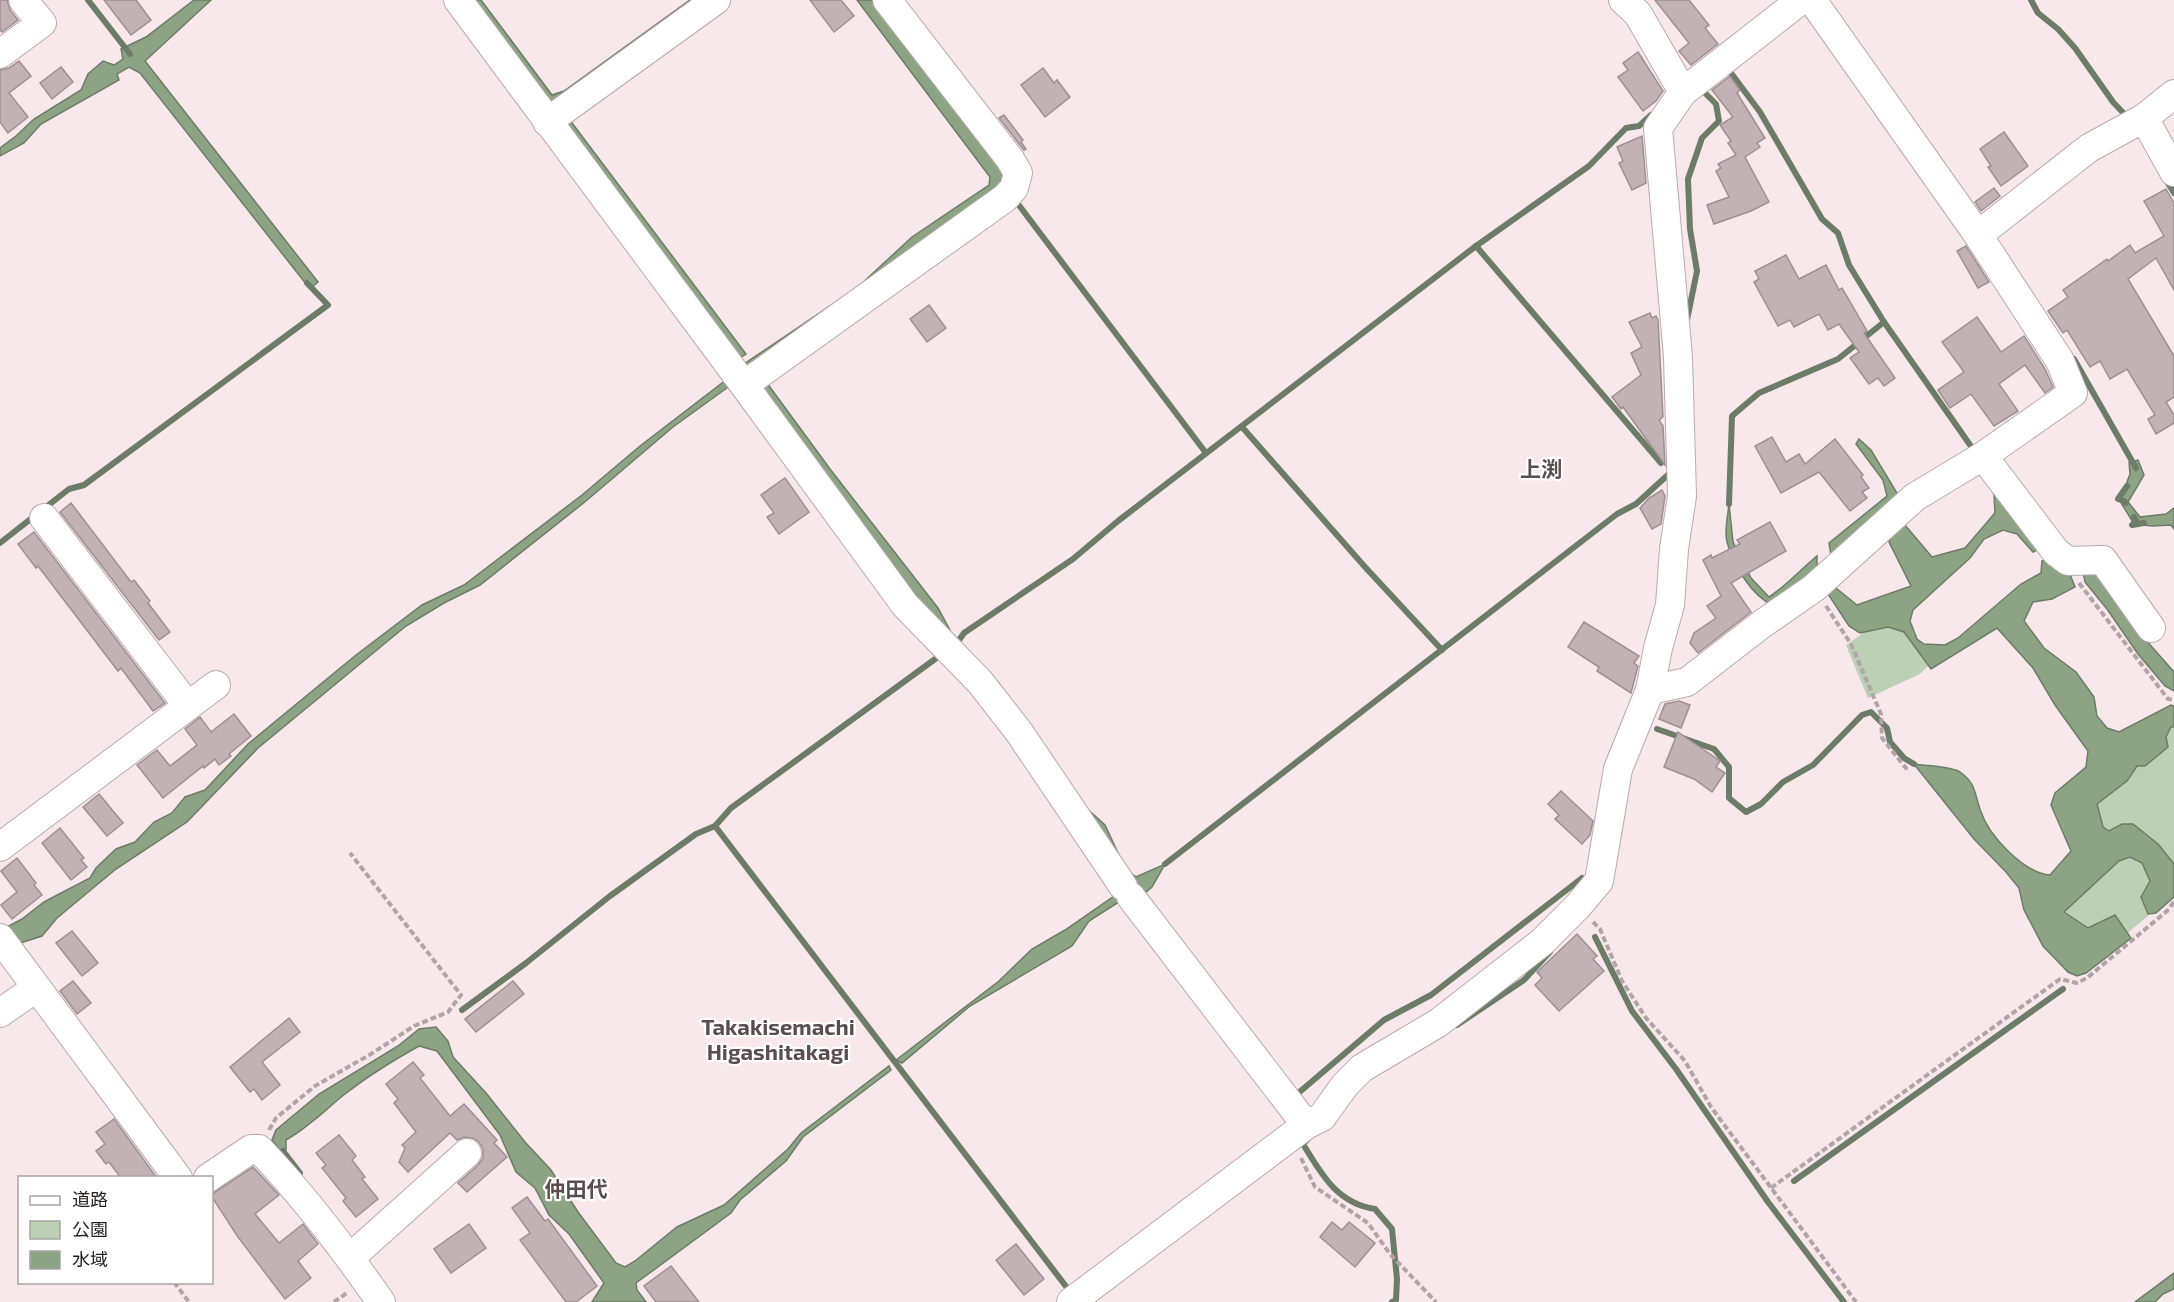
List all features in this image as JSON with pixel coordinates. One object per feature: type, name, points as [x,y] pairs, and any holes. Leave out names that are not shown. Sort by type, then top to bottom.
[{"type":"street","points":[[0,54],[42,23],[23,0]]},
{"type":"street","points":[[458,0],[556,115],[739,378],[905,605],[980,682],[1019,732],[1127,892],[1298,1131]]},
{"type":"street","points":[[556,115],[716,0]]},
{"type":"street","points":[[739,378],[1010,193],[1018,173],[1010,159],[887,0]]},
{"type":"street","points":[[1623,0],[1638,14],[1690,86]]},
{"type":"street","points":[[1074,1299],[1298,1131],[1322,1117],[1362,1068],[1438,1023],[1542,942],[1599,881],[1618,769],[1661,688],[1658,648],[1670,605],[1674,549],[1682,496],[1678,357],[1658,128],[1690,86],[1801,0]]},
{"type":"street","points":[[1661,688],[1688,682],[1819,583],[1915,497],[1978,459],[2073,393],[2060,361],[1978,235],[1812,0]]},
{"type":"street","points":[[1978,235],[2089,148],[2135,123],[2174,94]]},
{"type":"street","points":[[2135,123],[2174,172]]},
{"type":"street","points":[[1978,459],[2056,552],[2068,561],[2103,560],[2151,628]]},
{"type":"street","points":[[44,518],[188,706]]},
{"type":"street","points":[[0,847],[216,685]]},
{"type":"street","points":[[4,944],[177,1176]]},
{"type":"street","points":[[0,1013],[36,988]]},
{"type":"street","points":[[211,1176],[251,1149],[259,1149],[356,1253],[381,1302]]},
{"type":"street","points":[[356,1253],[467,1153]]},
{"type":"path","points":[[2068,561],[2082,590],[2168,699],[2174,700]]},
{"type":"path","points":[[1819,583],[1851,644],[1881,714],[1882,738],[1909,772]]},
{"type":"path","points":[[259,1149],[276,1118],[315,1086],[414,1026],[447,1012],[461,995],[350,853]]},
{"type":"path","points":[[1771,1188],[2060,979],[2077,983],[2087,978],[2159,918],[2174,902]]},
{"type":"path","points":[[1589,918],[1600,929],[1622,981],[1646,1018],[1685,1061],[1711,1107],[1856,1302]]},
{"type":"path","points":[[1298,1131],[1315,1187],[1368,1223],[1390,1254],[1436,1302]]},
{"type":"path","points":[[176,1284],[189,1302]]},
{"type":"green space","points":[[1892,613],[1933,661],[1920,674],[1868,698],[1846,645]]},
{"type":"green space","points":[[2174,719],[2174,891],[2167,900],[2101,955],[2041,906],[2096,859],[2078,803]]},
{"type":"water","points":[[194,0],[211,0],[145,61],[318,282],[310,289],[140,73],[129,67],[117,74],[119,80],[41,124],[24,143],[0,156],[0,148],[34,119],[81,90],[88,74],[103,61],[114,65],[123,59],[121,49],[146,37]]},
{"type":"water","points":[[467,0],[481,0],[552,95],[564,91],[690,0],[706,0],[549,109]]},
{"type":"water","points":[[857,0],[876,0],[1005,170],[1005,183],[749,372],[738,368],[858,287],[912,237],[989,185],[990,177]]},
{"type":"water","points":[[566,115],[746,354],[735,361],[566,134]]},
{"type":"water","points":[[764,379],[830,469],[938,608],[950,630],[945,635],[757,383]]},
{"type":"water","points":[[726,380],[731,385],[673,427],[586,501],[480,585],[406,626],[258,748],[187,822],[116,869],[57,918],[42,936],[17,944],[5,928],[22,919],[44,902],[90,878],[96,868],[116,849],[135,842],[154,822],[172,813],[185,797],[205,790],[248,744],[356,655],[422,605],[464,585],[582,495],[640,446]]},
{"type":"water","points":[[1859,439],[1871,450],[1900,498],[1832,561],[1829,543],[1887,496],[1883,480],[1856,444]]},
{"type":"water","points":[[2138,460],[2144,475],[2128,502],[2140,517],[2166,514],[2174,508],[2174,529],[2171,525],[2134,524],[2120,501],[2130,474],[2129,462]]},
{"type":"water","points":[[1985,467],[2041,548],[2033,552],[2017,534],[2003,530],[1984,539],[1970,558],[1913,610],[1910,621],[1917,639],[1924,644],[1945,645],[1958,638],[2021,584],[2041,573],[2042,561],[2054,556],[2069,572],[2075,587],[2052,599],[2033,602],[2024,621],[2044,648],[2076,672],[2094,697],[2097,716],[2107,728],[2119,732],[2171,705],[2174,706],[2174,727],[2171,727],[2166,737],[2168,747],[2145,766],[2137,766],[2127,781],[2097,804],[2103,827],[2109,831],[2122,824],[2133,824],[2158,844],[2174,864],[2174,897],[2156,913],[2148,914],[2141,897],[2150,881],[2142,863],[2130,857],[2119,861],[2064,912],[2088,928],[2115,915],[2131,938],[2086,973],[2077,976],[2068,972],[2043,946],[2024,910],[2019,888],[1974,839],[1914,764],[1951,768],[1965,776],[1972,785],[1985,822],[1999,842],[2029,868],[2050,875],[2071,851],[2051,805],[2055,793],[2086,767],[2088,751],[2055,705],[2033,668],[1997,628],[1931,669],[1904,632],[1888,627],[1860,633],[1849,626],[1828,594],[1832,585],[1857,605],[1911,586],[1889,542],[1893,529],[1904,524],[1932,557],[1965,548],[1995,513],[1994,495]]},
{"type":"water","points":[[1729,504],[1733,542],[1751,578],[1769,597],[1817,556],[1817,572],[1773,605],[1765,601],[1744,579],[1730,551],[1726,533]]},
{"type":"water","points":[[2082,566],[2105,573],[2144,638],[2174,672],[2174,691],[2165,686],[2138,654],[2085,582]]},
{"type":"water","points":[[1084,806],[1105,825],[1125,868],[1136,877],[1165,864],[1152,887],[1144,894],[1158,918]]},
{"type":"water","points":[[1120,892],[1125,898],[1089,921],[1072,946],[970,1006],[902,1063],[896,1060],[999,981],[1032,949],[1065,930]]},
{"type":"water","points":[[436,1027],[448,1041],[453,1057],[551,1170],[578,1212],[616,1263],[625,1267],[677,1227],[724,1205],[788,1149],[801,1133],[889,1066],[891,1070],[803,1137],[786,1161],[740,1200],[731,1213],[636,1283],[637,1290],[646,1302],[592,1302],[604,1283],[569,1234],[549,1215],[535,1188],[516,1172],[500,1135],[437,1051],[419,1046],[372,1075],[286,1140],[286,1150],[281,1152],[272,1140],[276,1130],[319,1094],[398,1046],[419,1029]]},
{"type":"water","points":[[2174,1273],[2174,1289],[2163,1294],[2155,1302],[2135,1302]]},
{"type":"building","points":[[0,0],[7,0],[10,10],[18,20],[2,32],[0,30]]},
{"type":"building","points":[[104,0],[136,0],[151,20],[131,35]]},
{"type":"building","points":[[810,0],[841,0],[854,16],[834,32]]},
{"type":"building","points":[[1655,0],[1689,0],[1709,25],[1705,28],[1718,44],[1691,65],[1679,51],[1689,43]]},
{"type":"building","points":[[1638,52],[1663,91],[1656,101],[1643,111],[1618,77],[1628,70],[1623,63]]},
{"type":"building","points":[[19,61],[31,76],[9,93],[28,117],[8,133],[0,122],[0,70],[9,68]]},
{"type":"building","points":[[61,67],[73,82],[52,99],[40,83]]},
{"type":"building","points":[[1043,68],[1054,83],[1057,80],[1070,97],[1045,117],[1021,85]]},
{"type":"building","points":[[1730,76],[1740,90],[1737,93],[1765,138],[1757,143],[1760,147],[1745,157],[1769,202],[1714,224],[1707,205],[1729,197],[1716,171],[1721,168],[1718,164],[1736,155],[1728,143],[1731,141],[1720,125],[1733,117],[1712,90]]},
{"type":"building","points":[[1004,115],[1023,140],[1021,142],[1026,149],[1024,150],[999,118]]},
{"type":"building","points":[[2004,132],[2028,166],[2001,186],[1988,167],[1991,166],[1980,149]]},
{"type":"building","points":[[1642,136],[1646,183],[1632,190],[1619,163],[1623,161],[1617,147]]},
{"type":"building","points":[[1994,188],[2000,196],[1981,211],[1975,202]]},
{"type":"building","points":[[2166,189],[2174,203],[2174,290],[2156,258],[2128,279],[2174,356],[2174,397],[2166,402],[2174,415],[2174,423],[2156,434],[2148,419],[2155,415],[2127,369],[2110,379],[2100,361],[2090,367],[2067,330],[2063,333],[2048,311],[2068,297],[2063,290],[2107,259],[2108,261],[2130,245],[2135,253],[2164,236],[2144,201]]},
{"type":"building","points":[[1966,246],[1989,282],[1978,288],[1957,251]]},
{"type":"building","points":[[1786,255],[1799,279],[1826,265],[1839,290],[1842,288],[1867,331],[1864,333],[1895,378],[1884,386],[1878,378],[1869,384],[1850,358],[1859,352],[1839,324],[1828,330],[1819,314],[1794,327],[1790,320],[1778,326],[1754,282],[1759,279],[1755,271]]},
{"type":"building","points":[[929,305],[946,328],[927,342],[910,319]]},
{"type":"building","points":[[1650,313],[1652,318],[1656,316],[1658,320],[1663,417],[1659,420],[1663,426],[1665,465],[1623,407],[1621,409],[1612,397],[1641,375],[1631,353],[1642,347],[1629,322]]},
{"type":"building","points":[[1977,317],[2001,352],[2024,336],[2045,369],[2053,387],[2045,393],[2025,365],[1999,384],[2018,411],[1994,426],[1971,394],[1950,408],[1938,390],[1964,372],[1942,342]]},
{"type":"building","points":[[1772,437],[1786,462],[1799,454],[1805,464],[1835,439],[1863,475],[1861,477],[1869,488],[1862,492],[1867,498],[1850,511],[1819,472],[1781,493],[1755,446]]},
{"type":"building","points":[[785,478],[809,512],[779,534],[767,517],[774,513],[761,495]]},
{"type":"building","points":[[1662,490],[1665,496],[1661,524],[1652,529],[1640,508],[1649,498]]},
{"type":"building","points":[[71,503],[131,582],[134,580],[170,632],[159,640],[60,512]]},
{"type":"building","points":[[1770,522],[1786,551],[1731,583],[1751,612],[1698,653],[1690,643],[1694,633],[1716,618],[1707,606],[1721,596],[1703,560],[1740,544],[1737,540]]},
{"type":"building","points":[[34,532],[165,703],[153,711],[121,668],[118,671],[38,566],[36,568],[18,544]]},
{"type":"building","points":[[1584,622],[1639,656],[1634,663],[1638,666],[1631,693],[1597,671],[1599,667],[1568,647]]},
{"type":"building","points":[[1679,701],[1690,705],[1681,728],[1659,719],[1665,704]]},
{"type":"building","points":[[234,714],[251,736],[219,765],[215,759],[204,768],[203,766],[163,798],[137,765],[157,750],[170,766],[197,745],[185,729],[200,717],[211,732]]},
{"type":"building","points":[[1678,732],[1720,761],[1716,767],[1725,773],[1712,792],[1694,779],[1664,767]]},
{"type":"building","points":[[1561,791],[1593,821],[1590,835],[1582,844],[1555,819],[1559,815],[1548,804]]},
{"type":"building","points":[[99,794],[123,823],[107,836],[83,807]]},
{"type":"building","points":[[60,828],[84,858],[81,860],[87,867],[71,880],[42,843]]},
{"type":"building","points":[[17,858],[42,895],[12,919],[1,905],[17,892],[1,871]]},
{"type":"building","points":[[72,931],[98,963],[82,976],[56,943]]},
{"type":"building","points":[[1577,934],[1597,956],[1593,959],[1604,971],[1559,1011],[1535,985],[1542,978],[1537,972]]},
{"type":"building","points":[[73,981],[91,1003],[77,1014],[60,991]]},
{"type":"building","points":[[513,981],[524,994],[476,1032],[465,1019]]},
{"type":"building","points":[[289,1018],[300,1032],[262,1062],[280,1085],[262,1100],[254,1089],[250,1092],[230,1067]]},
{"type":"building","points":[[413,1062],[424,1075],[420,1078],[450,1116],[464,1104],[497,1140],[494,1143],[507,1157],[467,1192],[458,1183],[483,1158],[483,1149],[473,1138],[464,1137],[457,1140],[450,1133],[408,1172],[399,1162],[405,1148],[402,1145],[416,1132],[394,1103],[398,1099],[386,1084]]},
{"type":"building","points":[[114,1119],[156,1176],[120,1176],[109,1162],[106,1164],[96,1151],[105,1144],[96,1132]]},
{"type":"building","points":[[339,1135],[356,1156],[352,1160],[365,1177],[362,1179],[378,1199],[356,1217],[343,1201],[346,1198],[322,1168],[326,1165],[316,1153]]},
{"type":"building","points":[[253,1167],[279,1195],[255,1214],[279,1243],[303,1224],[318,1244],[298,1261],[311,1278],[285,1299],[238,1237],[213,1199],[213,1193]]},
{"type":"building","points":[[527,1197],[545,1221],[548,1219],[597,1286],[576,1302],[566,1302],[520,1240],[530,1233],[512,1208]]},
{"type":"building","points":[[1332,1222],[1342,1230],[1349,1222],[1375,1243],[1355,1267],[1320,1237]]},
{"type":"building","points":[[469,1224],[486,1248],[451,1273],[434,1249]]},
{"type":"building","points":[[1016,1244],[1044,1279],[1024,1295],[996,1260]]},
{"type":"building","points":[[671,1266],[699,1302],[656,1302],[644,1286]]},
{"type":"waterway","points":[[88,0],[130,54]]},
{"type":"waterway","points":[[2031,0],[2038,13],[2058,29],[2075,48],[2113,102],[2128,118]]},
{"type":"waterway","points":[[1728,69],[1760,112],[1822,219],[1838,233],[1849,265],[1884,322],[1975,452]]},
{"type":"waterway","points":[[1687,320],[1697,271],[1690,229],[1688,179],[1702,138],[1719,121],[1716,104],[1699,87]]},
{"type":"waterway","points":[[957,643],[964,633],[1073,559],[1118,521],[1476,246],[1589,166],[1626,128],[1639,126],[1651,115]]},
{"type":"waterway","points":[[2165,178],[2174,193]]},
{"type":"waterway","points":[[1015,200],[1206,453]]},
{"type":"waterway","points":[[1476,246],[1661,463]]},
{"type":"waterway","points":[[0,543],[69,489],[84,485],[328,305],[307,283]]},
{"type":"waterway","points":[[1729,504],[1732,416],[1759,393],[1838,359],[1884,322]]},
{"type":"waterway","points":[[2074,359],[2136,468]]},
{"type":"waterway","points":[[1242,427],[1365,567],[1442,650]]},
{"type":"waterway","points":[[1165,864],[1617,514],[1636,504],[1671,472]]},
{"type":"waterway","points":[[2126,503],[2118,499],[2127,486]]},
{"type":"waterway","points":[[2134,517],[2136,521],[2132,525],[2144,523]]},
{"type":"waterway","points":[[462,1010],[526,963],[610,896],[696,834],[715,826],[731,808],[942,654]]},
{"type":"waterway","points":[[1657,729],[1714,749],[1729,767],[1729,798],[1746,812],[1761,804],[1783,782],[1813,765],[1862,715],[1871,712],[1887,728],[1890,742],[1904,758],[1914,764]]},
{"type":"waterway","points":[[715,826],[1071,1293]]},
{"type":"waterway","points":[[1294,1093],[1296,1095],[1384,1020],[1431,995],[1582,878]]},
{"type":"waterway","points":[[1595,937],[1632,1011],[1676,1069],[1768,1202],[1844,1302]]},
{"type":"waterway","points":[[1457,1025],[1524,980],[1550,952]]},
{"type":"waterway","points":[[1794,1181],[2063,989]]},
{"type":"waterway","points":[[1308,1139],[1303,1144],[1332,1186],[1350,1201],[1375,1209],[1392,1229],[1397,1279],[1396,1300],[1392,1302]]},
{"type":"waterway","points":[[283,1151],[300,1173]]},
{"type":"district","name":"上渕","points":[[1541,470]]},
{"type":"district","name":"Takakisemachi Higashitakagi","points":[[778,1040]]},
{"type":"district","name":"仲田代","points":[[576,1190]]}]
